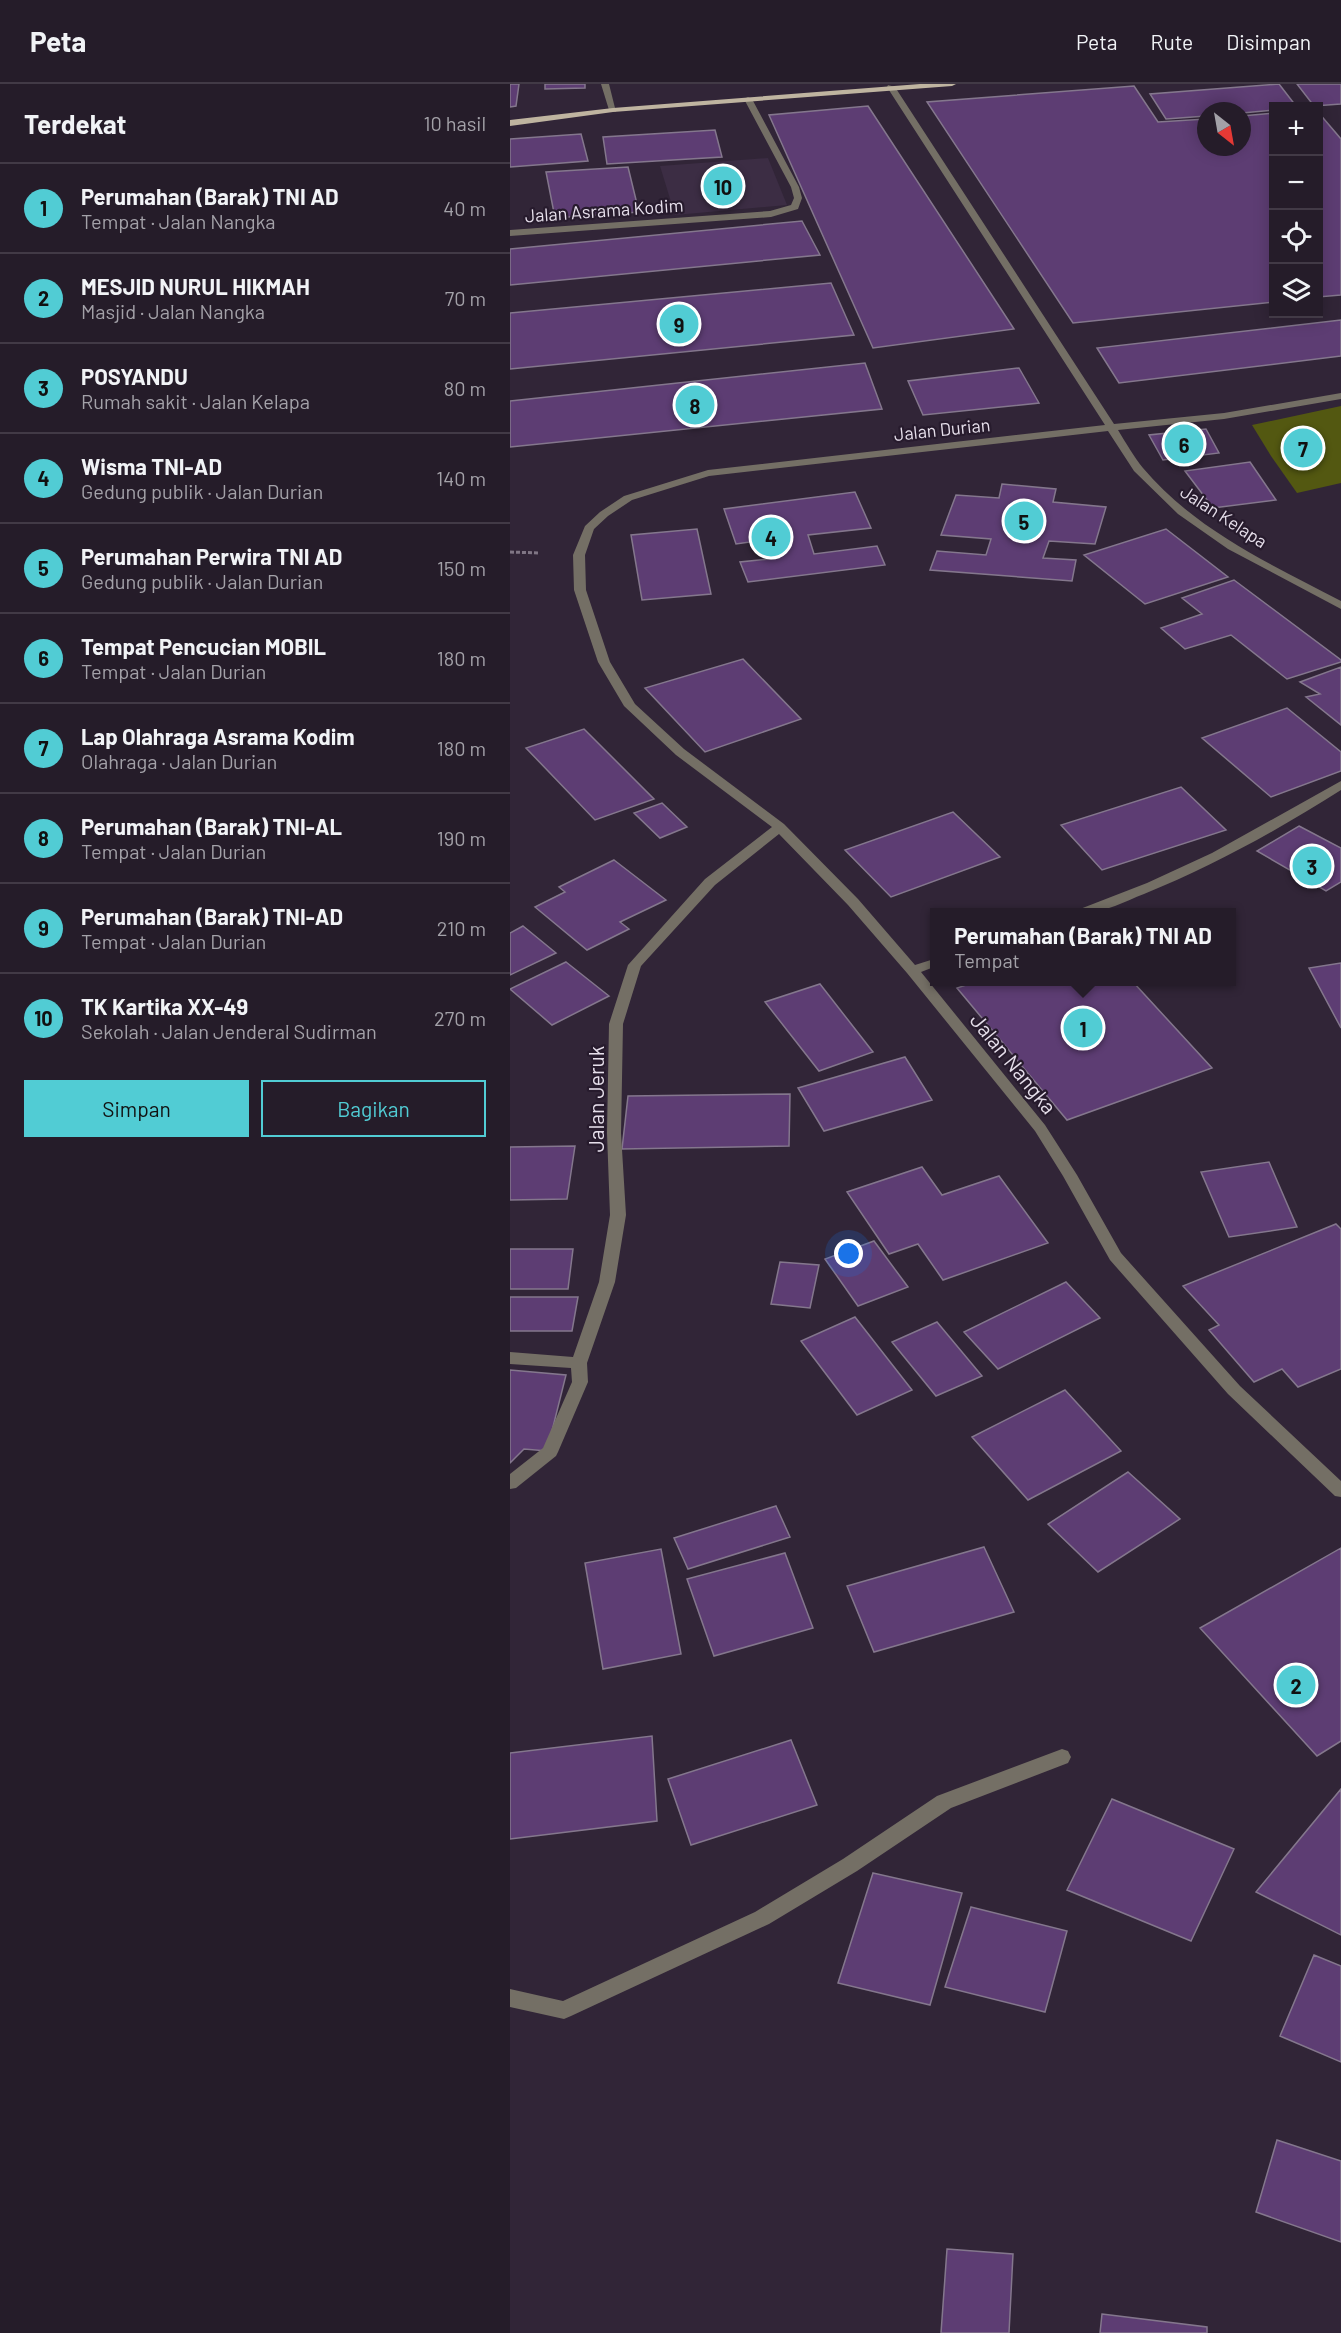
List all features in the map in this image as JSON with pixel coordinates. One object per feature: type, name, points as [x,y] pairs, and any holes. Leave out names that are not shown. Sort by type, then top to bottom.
[{"type":"main road","points":[[510,123],[613,110],[952,84]]},
{"type":"street","points":[[605,84],[613,110]]},
{"type":"street","points":[[891,87],[1112,429]]},
{"type":"street","name":"Jalan Asrama Kodim","points":[[510,233],[771,214],[795,207],[798,198],[795,187],[748,99]]},
{"type":"street","name":"Jalan Durian","points":[[579,555],[589,528],[604,514],[628,498],[708,473],[960,443],[1112,429],[1259,411],[1341,396]]},
{"type":"street","name":"Jalan Kelapa","points":[[1112,429],[1149,483],[1180,511],[1232,545],[1341,606]]},
{"type":"street","name":"Jalan Nangka","points":[[579,555],[580,590],[604,662],[630,706],[680,752],[780,826],[853,902],[912,970],[1040,1128],[1070,1174],[1115,1256],[1234,1390],[1341,1491]]},
{"type":"street","points":[[1096,908],[1149,889],[1251,838],[1341,786]]},
{"type":"street","name":"Jalan Jeruk","points":[[510,1483],[550,1452],[580,1382],[579,1363],[607,1282],[618,1215],[614,1133],[616,1024],[635,965],[710,882],[780,826]]},
{"type":"street","points":[[912,970],[930,964]]},
{"type":"street","points":[[510,1358],[579,1363]]},
{"type":"street","points":[[510,1998],[564,2010],[762,1918],[850,1865],[944,1802],[1062,1757]]},
{"type":"shaded area","points":[[768,158],[787,205],[675,215],[660,166]]},
{"type":"green space","points":[[1341,406],[1341,483],[1297,493],[1252,425]]},
{"type":"building","points":[[510,84],[519,84],[516,106],[510,107]]},
{"type":"building","points":[[545,84],[585,84],[585,88],[545,89]]},
{"type":"building","points":[[1279,84],[1293,102],[1269,102],[1269,110],[1251,112],[1251,102],[1197,102],[1197,117],[1166,119],[1150,94]]},
{"type":"building","points":[[1297,84],[1341,84],[1341,104],[1323,105],[1323,102],[1311,102]]},
{"type":"building","points":[[1134,86],[1158,122],[1197,120],[1197,156],[1251,156],[1251,115],[1269,113],[1269,303],[1073,323],[927,102]]},
{"type":"building","points":[[868,106],[1014,329],[873,348],[769,115]]},
{"type":"building","points":[[1323,118],[1341,139],[1341,295],[1323,297]]},
{"type":"building","points":[[715,130],[722,157],[607,164],[603,137]]},
{"type":"building","points":[[581,134],[588,161],[510,167],[510,139]]},
{"type":"building","points":[[628,167],[639,212],[555,218],[546,172]]},
{"type":"building","points":[[802,221],[820,255],[510,285],[510,249]]},
{"type":"building","points":[[831,283],[854,335],[510,369],[510,313]]},
{"type":"building","points":[[1341,320],[1341,356],[1119,383],[1097,348]]},
{"type":"building","points":[[865,363],[882,409],[510,447],[510,401]]},
{"type":"building","points":[[1019,368],[1039,403],[923,415],[908,381]]},
{"type":"building","points":[[1206,429],[1219,453],[1163,460],[1149,435]]},
{"type":"building","points":[[1250,462],[1276,500],[1213,508],[1185,471]]},
{"type":"building","points":[[1002,484],[1056,489],[1053,502],[1106,507],[1095,544],[1049,541],[1043,558],[1076,560],[1072,581],[930,570],[937,551],[986,555],[991,539],[941,535],[956,495],[999,498]]},
{"type":"building","points":[[855,492],[871,528],[808,535],[814,554],[877,546],[885,565],[748,582],[740,562],[779,558],[772,539],[736,544],[724,509]]},
{"type":"building","points":[[697,529],[711,594],[642,600],[631,535]]},
{"type":"building","points":[[1166,529],[1228,577],[1145,604],[1084,555]]},
{"type":"building","points":[[1234,580],[1341,662],[1287,679],[1231,635],[1185,649],[1161,628],[1202,614],[1182,598]]},
{"type":"building","points":[[743,659],[801,719],[705,752],[645,688]]},
{"type":"building","points":[[1341,667],[1341,725],[1306,697],[1320,694],[1300,682]]},
{"type":"building","points":[[1287,708],[1341,752],[1341,771],[1271,797],[1202,738]]},
{"type":"building","points":[[584,729],[654,799],[595,820],[526,748]]},
{"type":"building","points":[[1181,787],[1226,830],[1102,870],[1061,825]]},
{"type":"building","points":[[662,803],[687,827],[660,838],[634,813]]},
{"type":"building","points":[[953,812],[1000,857],[891,897],[845,850]]},
{"type":"building","points":[[1299,826],[1341,848],[1341,882],[1326,891],[1257,851]]},
{"type":"building","points":[[614,860],[666,900],[620,922],[629,929],[587,950],[535,907],[565,892],[559,887]]},
{"type":"building","points":[[523,926],[556,953],[510,975],[510,933]]},
{"type":"building","points":[[566,962],[609,996],[552,1025],[510,989]]},
{"type":"building","points":[[1341,963],[1341,1028],[1309,968]]},
{"type":"building","points":[[820,984],[873,1052],[819,1071],[765,1002]]},
{"type":"building","points":[[963,986],[1137,986],[1212,1068],[1067,1120],[957,988]]},
{"type":"building","points":[[905,1057],[932,1100],[824,1131],[798,1088]]},
{"type":"building","points":[[790,1094],[789,1146],[622,1149],[628,1096]]},
{"type":"building","points":[[575,1146],[567,1199],[510,1200],[510,1147]]},
{"type":"building","points":[[1269,1162],[1297,1227],[1229,1237],[1201,1172]]},
{"type":"building","points":[[922,1167],[942,1195],[999,1176],[1048,1243],[943,1280],[918,1244],[889,1254],[847,1192]]},
{"type":"building","points":[[1336,1224],[1341,1229],[1341,1369],[1298,1387],[1282,1369],[1254,1382],[1209,1330],[1219,1325],[1183,1286]]},
{"type":"building","points":[[874,1241],[908,1287],[858,1306],[825,1259]]},
{"type":"building","points":[[510,1249],[573,1249],[568,1289],[510,1289]]},
{"type":"building","points":[[780,1262],[819,1265],[810,1308],[771,1304]]},
{"type":"building","points":[[1066,1282],[1100,1318],[998,1369],[964,1332]]},
{"type":"building","points":[[510,1297],[578,1297],[572,1331],[510,1331]]},
{"type":"building","points":[[855,1317],[912,1390],[857,1415],[801,1341]]},
{"type":"building","points":[[937,1322],[982,1376],[936,1396],[892,1342]]},
{"type":"building","points":[[510,1370],[566,1375],[547,1451],[524,1449],[510,1463]]},
{"type":"building","points":[[1065,1390],[1121,1451],[1028,1500],[972,1437]]},
{"type":"building","points":[[1128,1472],[1180,1519],[1098,1572],[1048,1524]]},
{"type":"building","points":[[776,1506],[790,1537],[688,1569],[674,1538]]},
{"type":"building","points":[[984,1547],[1014,1612],[874,1652],[847,1586]]},
{"type":"building","points":[[1341,1548],[1341,1741],[1317,1756],[1200,1628]]},
{"type":"building","points":[[661,1549],[681,1654],[603,1669],[585,1563]]},
{"type":"building","points":[[785,1553],[813,1628],[714,1656],[687,1579]]},
{"type":"building","points":[[652,1736],[657,1821],[510,1839],[510,1753]]},
{"type":"building","points":[[791,1740],[817,1805],[691,1845],[668,1779]]},
{"type":"building","points":[[1341,1789],[1341,1935],[1256,1892]]},
{"type":"building","points":[[1112,1799],[1234,1849],[1191,1941],[1067,1890]]},
{"type":"building","points":[[873,1873],[962,1893],[930,2005],[838,1983]]},
{"type":"building","points":[[971,1907],[1067,1931],[1045,2012],[945,1987]]},
{"type":"building","points":[[1314,1955],[1341,1966],[1341,2062],[1280,2036]]},
{"type":"building","points":[[1277,2140],[1341,2161],[1341,2242],[1256,2212]]},
{"type":"building","points":[[947,2249],[1013,2254],[1009,2333],[941,2333]]},
{"type":"building","points":[[1102,2314],[1207,2327],[1207,2333],[1100,2333]]},
{"type":"place","name":"TK Kartika XX-49","points":[[723,186]]},
{"type":"place","name":"Perumahan (Barak) TNI-AD","points":[[679,324]]},
{"type":"place","name":"Perumahan (Barak) TNI-AL","points":[[695,405]]},
{"type":"place","name":"Tempat Pencucian MOBIL","points":[[1184,444]]},
{"type":"place","name":"Lap Olahraga Asrama Kodim","points":[[1303,448]]},
{"type":"place","name":"Perumahan Perwira TNI AD","points":[[1024,521]]},
{"type":"place","name":"Wisma TNI-AD","points":[[771,537]]},
{"type":"place","name":"POSYANDU","points":[[1312,866]]},
{"type":"place","name":"Perumahan (Barak) TNI AD","points":[[1083,1028]]},
{"type":"place","name":"MESJID NURUL HIKMAH","points":[[1296,1685]]}]
